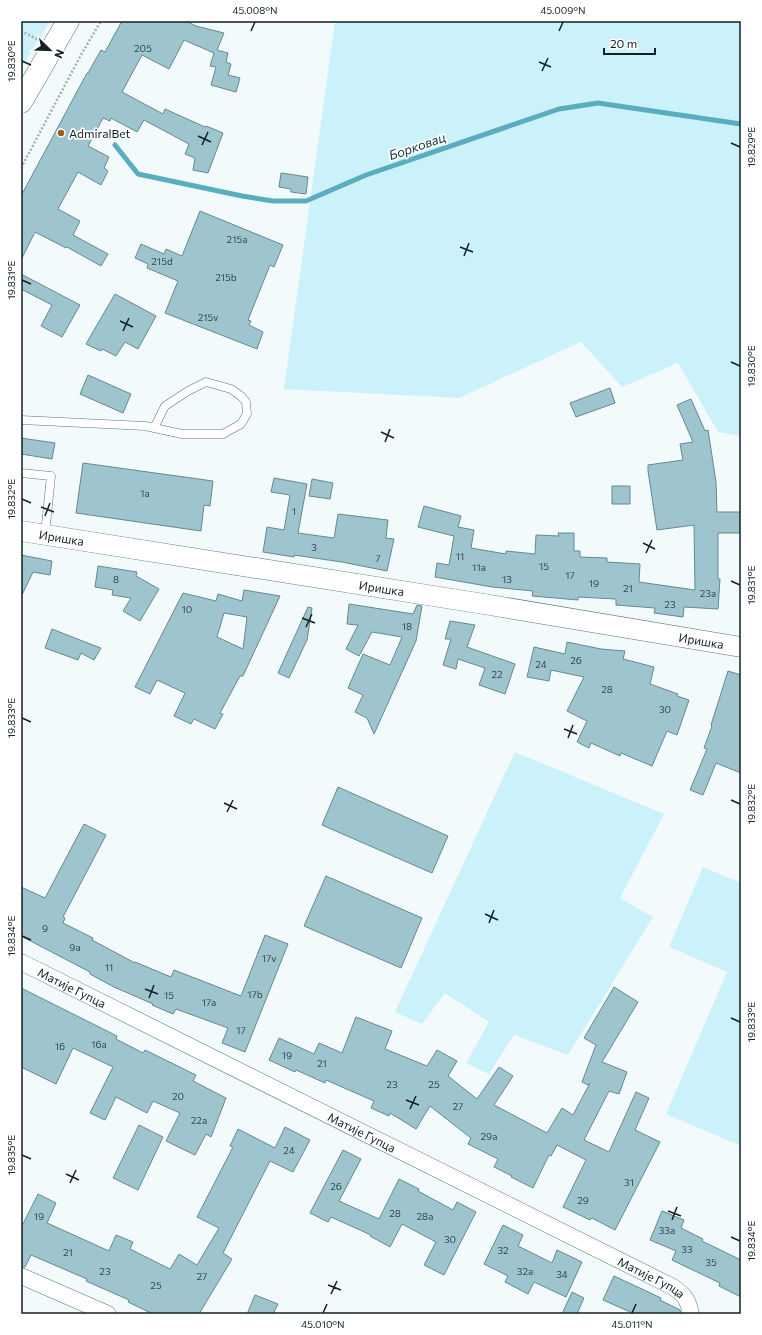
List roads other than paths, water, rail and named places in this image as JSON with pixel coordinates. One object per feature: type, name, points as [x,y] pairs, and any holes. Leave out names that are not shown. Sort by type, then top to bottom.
[{"type":"main road","points":[[21,102],[68,21]]},
{"type":"street","name":"Иришка","points":[[21,531],[741,647]]},
{"type":"street","name":"Матије Гупца","points":[[21,962],[673,1287],[682,1293],[687,1300],[691,1314]]},
{"type":"street","points":[[21,1276],[108,1314]]},
{"type":"lane","points":[[21,420],[145,426],[154,428],[182,434],[223,434],[241,424],[246,414],[246,402],[231,389],[206,382],[188,390],[165,406],[154,428]]},
{"type":"lane","points":[[21,473],[52,476],[45,535]]},
{"type":"waterway","name":"Борковац","points":[[115,145],[138,174],[273,201],[306,201],[366,175],[559,109],[598,103],[741,124]]},
{"type":"place","name":"AdmiralBet","points":[[61,133]]}]
